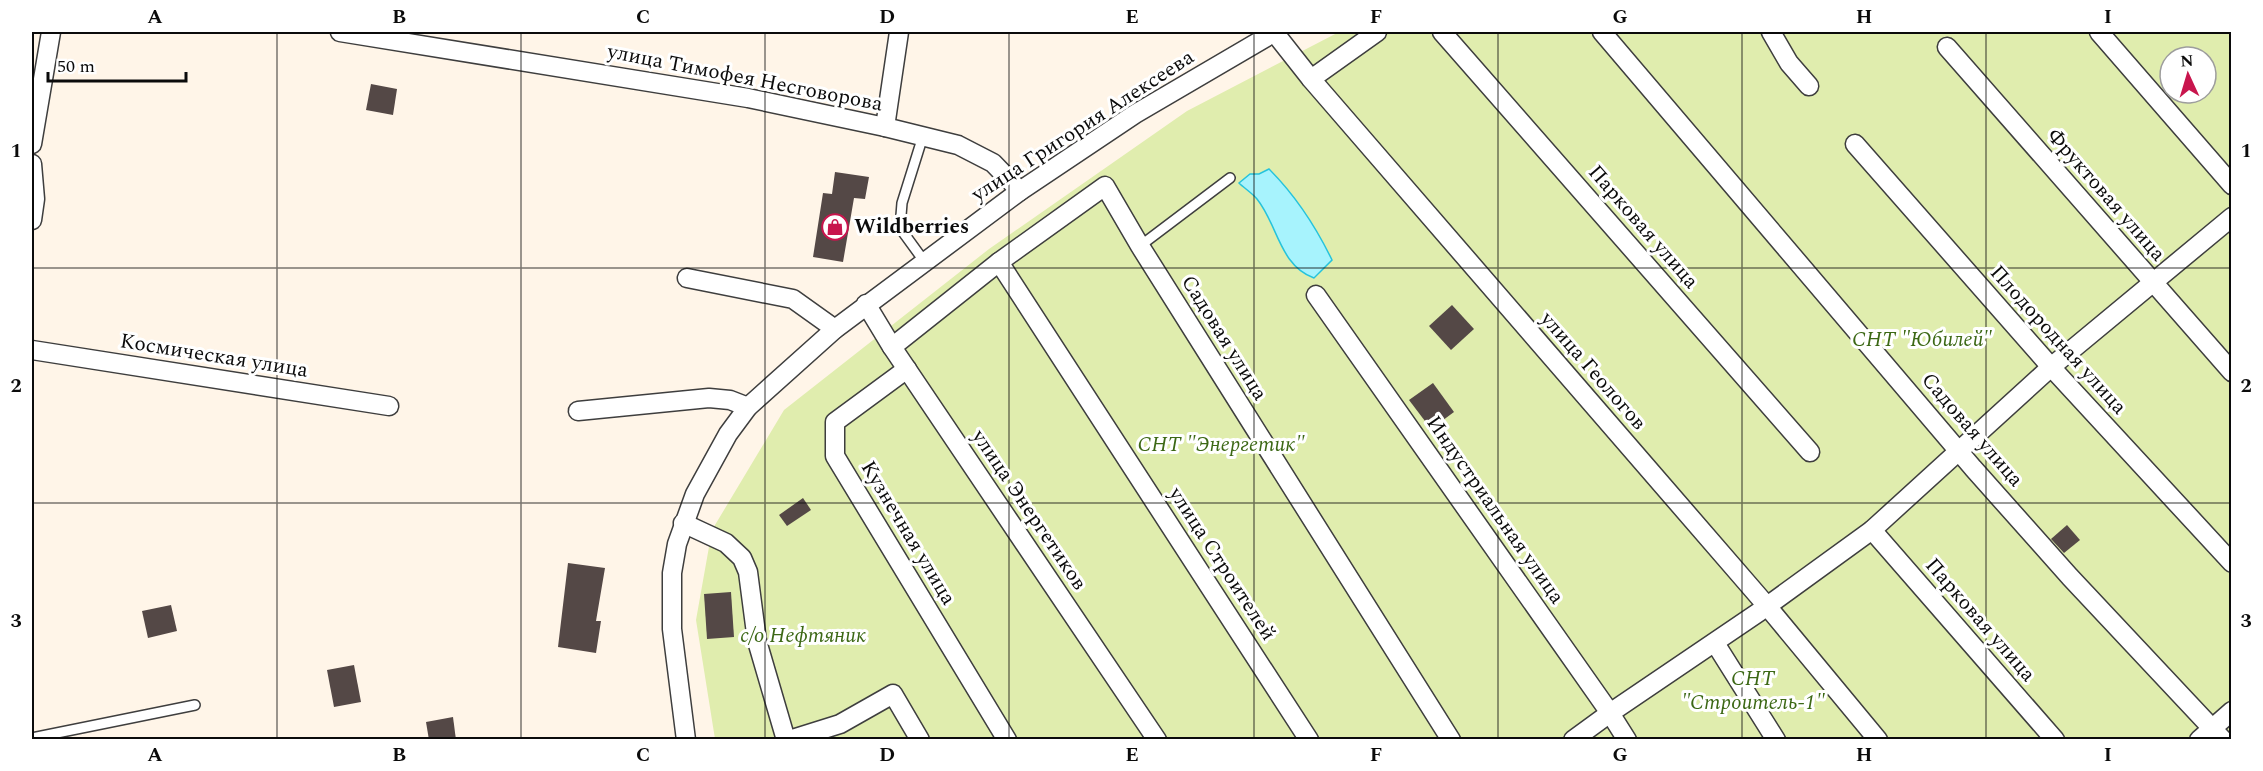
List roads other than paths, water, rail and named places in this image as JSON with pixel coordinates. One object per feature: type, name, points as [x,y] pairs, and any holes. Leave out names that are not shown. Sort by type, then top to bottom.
[{"type":"street","points":[[32,144],[51,32]]},
{"type":"street","name":"улица Тимофея Несговорова","points":[[340,32],[748,98],[885,127],[958,145],[993,163],[1020,191]]},
{"type":"street","points":[[885,127],[899,32]]},
{"type":"street","name":"улица Геологов","points":[[1274,32],[1311,79],[1763,609],[1878,740]]},
{"type":"street","name":"улица Григория Алексеева","points":[[686,740],[675,662],[670,599],[677,544],[695,494],[728,434],[748,408],[866,304],[1020,191],[1135,114],[1274,32]]},
{"type":"street","points":[[1311,79],[1377,32]]},
{"type":"street","name":"Парковая улица","points":[[1442,32],[1810,452]]},
{"type":"street","name":"Садовая улица","points":[[1602,32],[1959,450],[2211,736]]},
{"type":"street","points":[[1771,32],[1789,63],[1809,86]]},
{"type":"street","points":[[2099,32],[2232,185]]},
{"type":"street","name":"Фруктовая улица","points":[[1947,46],[2232,372]]},
{"type":"street","name":"Плодородная улица","points":[[1855,144],[2051,367],[2232,562]]},
{"type":"street","points":[[32,164],[35,199],[32,220]]},
{"type":"street","name":"Садовая улица","points":[[892,347],[999,262],[1105,186],[1140,246],[1451,740]]},
{"type":"street","points":[[1573,740],[1715,643],[1872,530],[2051,367],[2232,217]]},
{"type":"street","name":"улица Строителей","points":[[999,262],[1309,740]]},
{"type":"street","points":[[687,278],[793,299],[835,329]]},
{"type":"street","name":"Индустриальная улица","points":[[1316,295],[1610,713]]},
{"type":"street","name":"улица Энергетиков","points":[[866,304],[892,347],[1157,740]]},
{"type":"street","name":"Космическая улица","points":[[32,350],[389,406]]},
{"type":"street","name":"Кузнечная улица","points":[[907,369],[835,422],[834,456],[1007,740]]},
{"type":"street","points":[[578,411],[709,398],[730,400],[748,408]]},
{"type":"street","points":[[683,523],[726,543],[742,558],[748,572],[757,641],[787,740],[840,724],[893,694],[920,740]]},
{"type":"street","name":"Парковая улица","points":[[1872,530],[2055,740]]},
{"type":"street","points":[[1715,643],[1776,740]]},
{"type":"street","points":[[2211,736],[2232,711]]},
{"type":"street","points":[[1610,713],[1627,740]]},
{"type":"lane","points":[[923,136],[902,203],[900,228],[924,261]]},
{"type":"lane","points":[[1140,246],[1230,178]]},
{"type":"lane","points":[[32,738],[195,705]]},
{"type":"water","points":[[1269,169],[1304,212],[1332,260],[1314,278],[1293,264],[1264,209],[1255,197],[1239,183],[1250,174],[1259,174]]},
{"type":"place","name":"Wildberries","points":[[835,227]]},
{"type":"park label","name":"СНТ \"Юбилей\"","points":[[1922,340]]},
{"type":"park label","name":"СНТ \"Энергетик\"","points":[[1221,445]]},
{"type":"park label","name":"с/о Нефтяник","points":[[803,636]]},
{"type":"park label","name":"СНТ \"Строитель-1\"","points":[[1753,691]]}]
